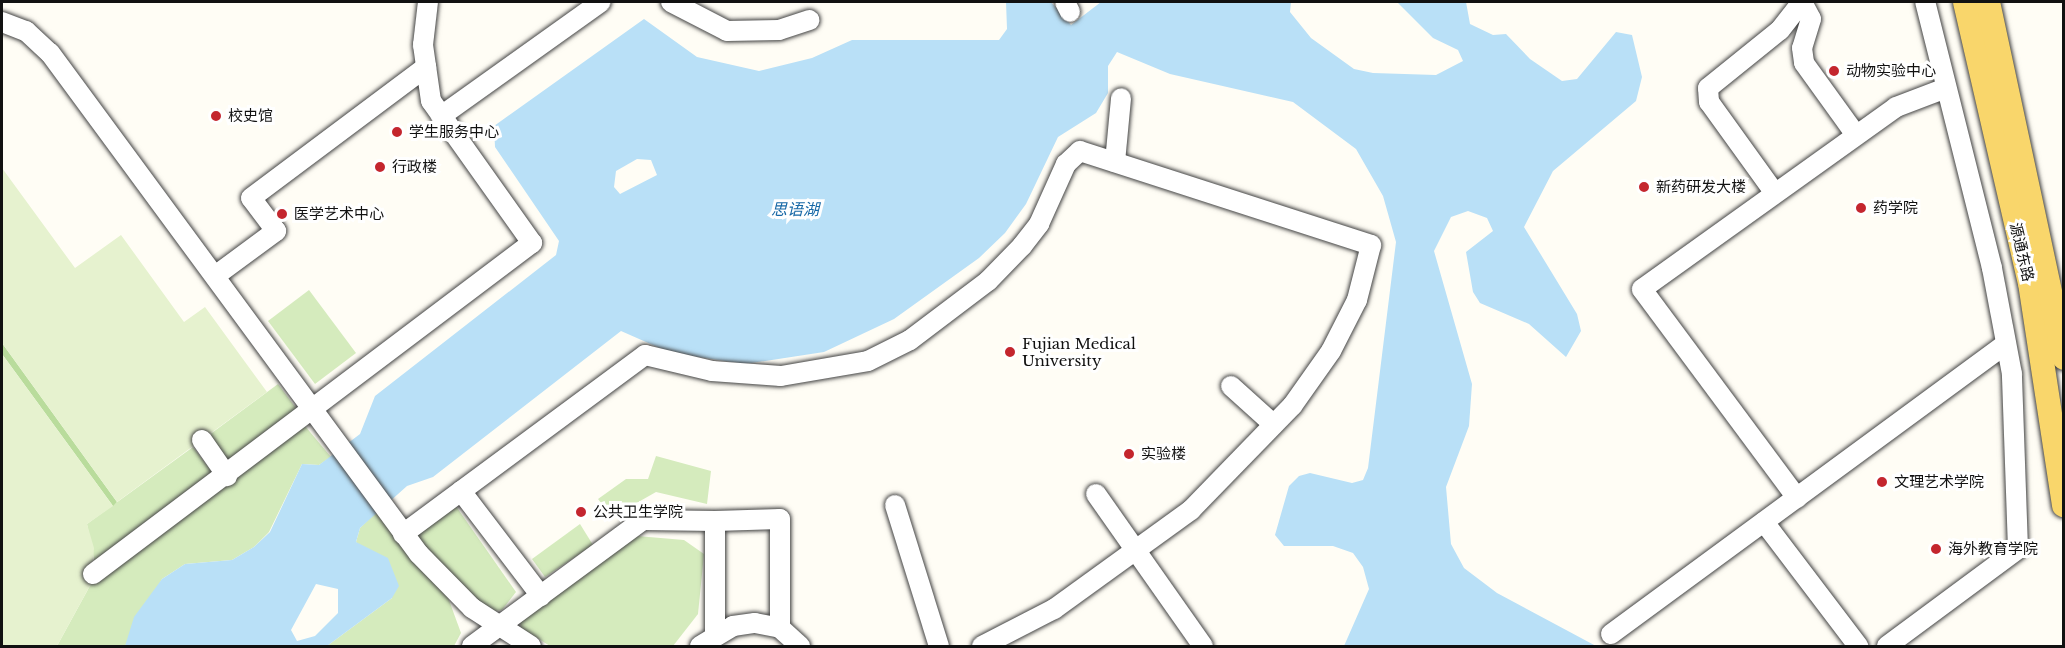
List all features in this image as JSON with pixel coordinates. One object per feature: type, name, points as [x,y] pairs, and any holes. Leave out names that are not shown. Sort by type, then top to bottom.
[{"type":"main road","name":"源通东路","points":[[1965,2],[2032,294],[2064,505]]},
{"type":"main road","name":"源通东路","points":[[1988,2],[2064,358]]},
{"type":"street","points":[[93,574],[315,410],[532,243],[431,101],[426,68],[428,2]]},
{"type":"street","points":[[441,116],[601,2]]},
{"type":"street","points":[[671,2],[728,31],[779,30],[809,20]]},
{"type":"street","points":[[1774,192],[1709,102],[1708,88],[1780,30],[1802,2],[1811,19],[1802,48],[1804,63],[1856,135]]},
{"type":"street","points":[[1887,646],[2018,549],[2007,344],[1925,2]]},
{"type":"street","points":[[2,22],[26,31],[50,52],[315,410],[403,534],[472,608],[531,646]]},
{"type":"street","points":[[215,276],[276,231],[251,198],[426,68]]},
{"type":"street","points":[[1797,498],[1642,289],[1774,192],[1896,107],[1946,88]]},
{"type":"street","points":[[1115,162],[1120,98]]},
{"type":"street","points":[[403,534],[645,355],[712,372],[780,376],[868,361],[910,340],[988,281],[1022,246],[1040,224],[1066,164],[1080,151],[1371,245],[1357,300],[1331,351],[1273,424],[1191,510],[1138,552],[1054,609],[982,646]]},
{"type":"street","points":[[1611,634],[2007,344]]},
{"type":"street","points":[[1231,386],[1273,424]]},
{"type":"street","points":[[202,440],[227,476]]},
{"type":"street","points":[[461,491],[541,596]]},
{"type":"street","points":[[1096,494],[1203,646]]},
{"type":"street","points":[[895,506],[939,646]]},
{"type":"street","points":[[472,646],[643,520],[780,519],[780,628]]},
{"type":"street","points":[[715,521],[708,640],[755,623],[780,628],[800,646]]},
{"type":"street","points":[[1764,522],[1858,646]]},
{"type":"green space","points":[[2,168],[75,268],[121,235],[184,322],[205,307],[267,392],[117,502],[2,343]]},
{"type":"green space","points":[[309,290],[356,353],[315,384],[268,321]]},
{"type":"green space","points":[[2,343],[117,502],[113,506],[2,354]]},
{"type":"green space","points":[[2,354],[113,506],[87,524],[94,548],[92,582],[57,646],[2,646]]},
{"type":"green space","points":[[278,384],[299,412],[230,463],[209,435]]},
{"type":"green space","points":[[305,426],[331,457],[319,465],[302,464],[269,532],[254,547],[232,560],[185,564],[162,579],[125,646],[57,646],[92,582]]},
{"type":"green space","points":[[193,447],[215,476],[95,564],[87,524]]},
{"type":"green space","points":[[656,456],[711,471],[707,504],[656,492],[612,517],[598,499],[626,479],[648,479]]},
{"type":"green space","points":[[453,502],[516,592],[502,610],[486,612],[408,536]]},
{"type":"green space","points":[[377,511],[446,592],[461,633],[454,646],[327,646],[392,598],[356,542],[360,528]]},
{"type":"green space","points":[[580,524],[593,545],[545,577],[532,559]]},
{"type":"green space","points":[[637,536],[684,540],[704,554],[698,614],[673,646],[550,646],[521,628],[520,622]]},
{"type":"water","name":"思语湖","points":[[1006,2],[1051,2],[1071,25],[1101,2],[1291,2],[1290,12],[1311,38],[1354,69],[1373,73],[1436,75],[1463,61],[1458,50],[1433,38],[1397,2],[1466,2],[1470,24],[1493,35],[1506,34],[1530,59],[1562,81],[1577,79],[1616,32],[1632,35],[1642,77],[1636,101],[1553,171],[1524,227],[1577,314],[1581,331],[1566,357],[1529,324],[1480,303],[1473,292],[1466,252],[1493,231],[1487,218],[1468,211],[1451,217],[1434,251],[1472,384],[1469,426],[1446,487],[1451,544],[1464,568],[1497,593],[1596,646],[1344,646],[1369,589],[1363,567],[1353,553],[1333,546],[1284,546],[1275,535],[1289,486],[1299,476],[1310,473],[1352,483],[1363,480],[1368,468],[1396,242],[1383,196],[1356,149],[1293,102],[1170,74],[1117,52],[1108,66],[1108,93],[1096,113],[1058,137],[1026,204],[1005,233],[979,258],[894,319],[824,352],[745,364],[671,353],[621,331],[433,477],[407,486],[360,528],[356,542],[388,558],[399,586],[392,598],[327,646],[125,646],[134,617],[162,579],[185,564],[232,560],[254,547],[270,532],[302,464],[319,465],[360,434],[375,396],[556,255],[559,241],[495,147],[494,126],[644,19],[697,57],[759,71],[812,58],[852,40],[999,40],[1007,29]],"holes":[[[637,159],[651,160],[657,175],[620,194],[614,187],[616,171]],[[316,584],[338,589],[338,613],[315,636],[297,641],[291,630]]]},
{"type":"place","name":"动物实验中心","points":[[1834,71]]},
{"type":"place","name":"校史馆","points":[[216,116]]},
{"type":"place","name":"学生服务中心","points":[[397,132]]},
{"type":"place","name":"行政楼","points":[[380,167]]},
{"type":"place","name":"新药研发大楼","points":[[1644,187]]},
{"type":"place","name":"药学院","points":[[1861,208]]},
{"type":"place","name":"医学艺术中心","points":[[282,214]]},
{"type":"place","name":"Fujian Medical University","points":[[1010,352]]},
{"type":"place","name":"实验楼","points":[[1129,454]]},
{"type":"place","name":"文理艺术学院","points":[[1882,482]]},
{"type":"place","name":"公共卫生学院","points":[[581,512]]},
{"type":"place","name":"海外教育学院","points":[[1936,549]]}]
